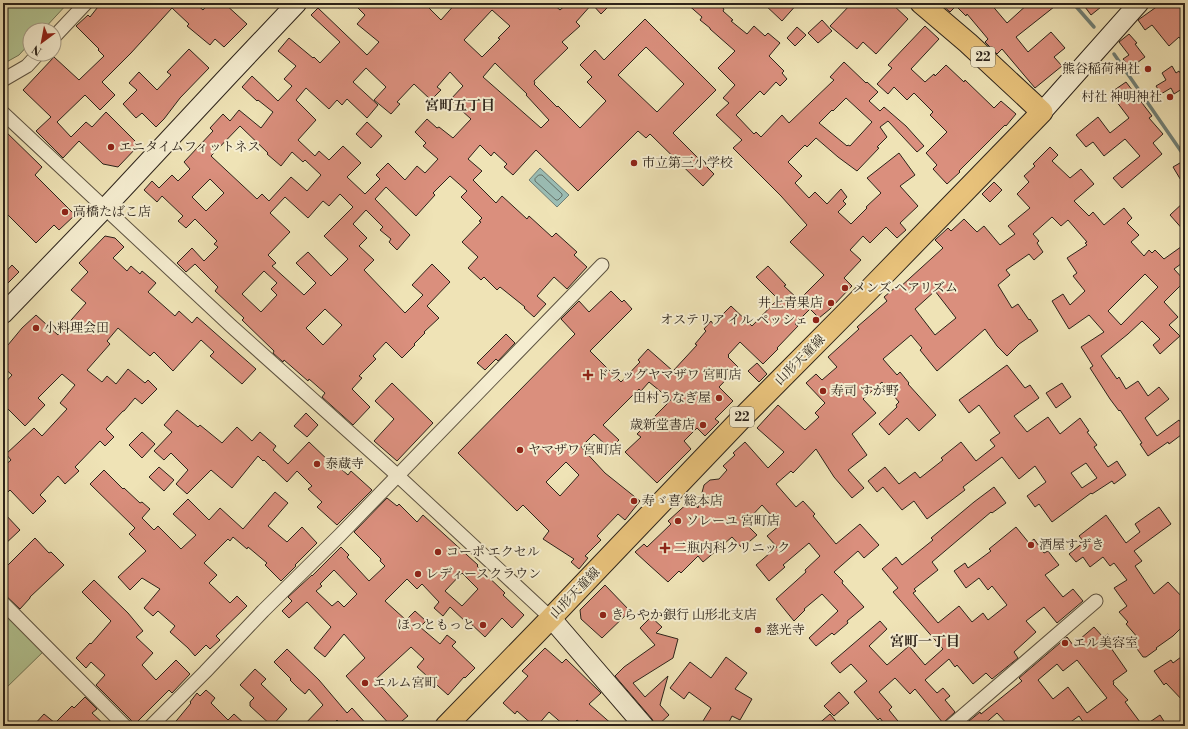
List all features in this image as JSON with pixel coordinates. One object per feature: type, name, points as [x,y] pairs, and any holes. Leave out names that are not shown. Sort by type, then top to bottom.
[{"type":"main road","name":"22","points":[[921,3],[968,43],[1042,112]]},
{"type":"main road","name":"山形天童線","points":[[446,726],[740,420],[1042,112]]},
{"type":"street","points":[[62,28],[86,3]]},
{"type":"street","points":[[3,314],[105,208],[297,3]]},
{"type":"street","points":[[1042,112],[1139,3]]},
{"type":"street","points":[[3,80],[27,66],[31,62]]},
{"type":"street","points":[[3,113],[230,325],[397,475],[551,618],[644,726]]},
{"type":"street","points":[[151,726],[205,672],[262,611],[340,535],[602,265]]},
{"type":"street","points":[[951,726],[1096,601]]},
{"type":"street","points":[[3,603],[125,726]]},
{"type":"green space","points":[[3,3],[68,3],[50,22],[22,22],[22,52],[3,64]]},
{"type":"green space","points":[[3,603],[47,648],[3,691]]},
{"type":"water","points":[[540,168],[569,195],[557,207],[529,180]]},
{"type":"building","points":[[101,3],[195,3],[203,10],[209,3],[224,3],[247,24],[224,47],[215,39],[210,45],[187,26],[189,24],[172,8],[102,82],[115,95],[100,110],[85,95],[57,122],[71,137],[86,122],[92,127],[106,112],[139,145],[118,167],[103,164],[79,141],[63,158],[36,131],[51,117],[23,90],[49,62],[59,62],[79,80],[104,56],[76,26],[88,15],[90,17]]},
{"type":"building","points":[[353,3],[424,3],[441,20],[456,3],[552,3],[560,10],[568,3],[612,3],[601,14],[592,4],[576,22],[580,26],[562,42],[568,48],[534,81],[534,84],[580,128],[606,101],[587,82],[592,77],[580,65],[595,50],[604,60],[645,19],[716,90],[673,133],[714,174],[703,186],[650,134],[646,138],[638,131],[578,191],[536,150],[513,175],[504,167],[507,164],[494,152],[491,156],[480,145],[468,159],[482,171],[473,180],[496,203],[502,196],[527,219],[529,216],[552,237],[556,233],[577,252],[574,255],[587,267],[567,289],[554,277],[537,296],[546,304],[534,317],[524,308],[525,307],[500,287],[497,290],[484,277],[481,280],[468,268],[478,257],[462,242],[481,222],[479,221],[482,218],[461,197],[467,191],[450,176],[433,193],[435,195],[416,216],[386,187],[375,199],[410,235],[397,250],[389,242],[391,239],[380,230],[383,227],[366,210],[353,224],[367,238],[359,246],[374,260],[364,270],[405,313],[423,295],[412,285],[432,264],[450,282],[427,306],[439,318],[424,332],[425,333],[414,344],[415,345],[402,358],[386,342],[373,356],[376,359],[359,376],[362,378],[352,389],[370,407],[353,425],[322,397],[325,393],[309,379],[308,381],[284,360],[283,362],[273,353],[274,351],[242,320],[244,318],[215,291],[218,287],[195,264],[186,272],[177,263],[192,248],[204,261],[218,247],[214,244],[217,241],[195,219],[186,228],[178,221],[183,216],[162,196],[157,202],[144,190],[152,181],[159,188],[172,175],[178,181],[190,169],[184,162],[213,131],[210,128],[223,114],[230,121],[239,110],[261,128],[273,112],[258,100],[257,101],[242,87],[252,76],[278,101],[292,86],[284,79],[296,66],[278,51],[289,38],[320,63],[340,42],[311,15],[318,8],[367,55],[379,42],[357,24],[365,15]],"holes":[[[492,10],[510,26],[498,38],[500,39],[482,57],[464,40]],[[646,47],[684,84],[657,112],[618,75]],[[495,63],[527,94],[526,95],[549,120],[541,128],[483,77]],[[366,68],[386,87],[374,100],[391,114],[400,104],[397,102],[414,84],[431,100],[441,90],[437,87],[450,72],[463,86],[450,100],[471,119],[453,138],[439,127],[437,128],[427,119],[415,132],[426,143],[423,146],[438,159],[425,173],[417,166],[405,180],[388,163],[376,175],[380,179],[365,194],[347,177],[361,163],[343,146],[329,160],[319,151],[315,156],[298,140],[316,120],[296,100],[306,88],[329,109],[337,100],[342,105],[347,99],[367,118],[378,105],[353,82]],[[240,126],[281,166],[292,152],[303,162],[305,160],[321,175],[307,191],[291,177],[269,201],[262,194],[257,199],[211,156]],[[210,179],[224,193],[206,211],[192,197]],[[340,194],[353,207],[324,236],[348,259],[331,276],[308,252],[296,263],[316,283],[304,295],[272,266],[276,263],[268,255],[290,232],[270,213],[285,197],[308,218],[323,201],[329,206]],[[264,271],[277,283],[271,289],[277,295],[261,312],[242,294]],[[325,309],[342,325],[323,345],[306,328]]]},
{"type":"building","points":[[686,3],[717,3],[733,20],[731,21],[747,34],[754,26],[765,36],[768,33],[780,43],[769,56],[784,71],[782,73],[787,79],[780,86],[776,82],[764,95],[760,91],[736,115],[754,134],[756,132],[761,137],[782,115],[789,123],[834,80],[830,77],[844,62],[878,92],[869,101],[880,111],[884,107],[906,126],[924,146],[917,152],[888,121],[880,127],[887,137],[877,147],[879,148],[857,171],[816,138],[807,147],[805,145],[788,162],[802,176],[795,183],[809,198],[815,192],[827,204],[841,189],[847,197],[843,201],[846,204],[838,212],[851,224],[881,193],[867,178],[899,153],[915,175],[900,186],[918,206],[900,223],[906,230],[897,238],[886,227],[870,243],[863,236],[850,250],[861,260],[844,278],[852,286],[819,318],[810,309],[795,324],[798,326],[763,364],[740,342],[728,355],[728,357],[738,367],[719,387],[733,401],[715,419],[719,422],[705,436],[697,428],[684,441],[691,449],[657,483],[625,452],[641,437],[637,434],[671,400],[649,382],[641,391],[639,389],[603,425],[619,440],[610,449],[594,434],[581,447],[605,473],[640,501],[625,520],[618,514],[597,536],[601,540],[585,556],[588,558],[579,569],[571,562],[574,559],[543,539],[549,531],[523,505],[517,511],[458,453],[575,334],[561,319],[579,301],[589,312],[611,291],[622,302],[624,300],[632,309],[590,351],[621,382],[640,362],[638,360],[648,349],[673,371],[697,345],[695,344],[706,331],[704,329],[711,321],[713,324],[731,306],[752,326],[778,299],[756,277],[768,266],[786,285],[784,286],[799,300],[824,275],[790,242],[807,225],[781,196],[733,148],[742,140],[716,115],[729,103],[723,98],[735,85],[718,68],[735,51],[700,20],[702,17]],"holes":[[[846,98],[872,122],[850,146],[847,146],[819,123]],[[566,462],[579,475],[560,496],[546,482]]]},
{"type":"building","points":[[763,3],[798,3],[782,21]]},
{"type":"building","points":[[852,3],[891,3],[908,19],[876,54],[863,42],[857,49],[830,26]]},
{"type":"building","points":[[940,3],[990,3],[1007,23],[1029,3],[1059,3],[1016,37],[1028,52],[1051,32],[1065,48],[1054,57],[1062,66],[1035,88],[1002,49],[997,54],[985,42],[988,39],[967,14],[966,16],[956,6],[950,12]]},
{"type":"building","points":[[1082,3],[1106,3],[1091,15]]},
{"type":"building","points":[[1162,3],[1185,3],[1185,45],[1179,37],[1169,46],[1152,25],[1145,30],[1138,20]]},
{"type":"building","points":[[822,20],[832,31],[818,43],[808,33]]},
{"type":"building","points":[[925,26],[939,39],[911,69],[925,82],[934,74],[935,76],[946,65],[964,82],[965,80],[994,108],[1001,101],[1016,114],[1006,126],[1005,125],[947,184],[933,169],[937,165],[926,153],[947,132],[930,115],[933,112],[914,93],[907,100],[894,87],[888,94],[877,84],[892,68],[888,65]]},
{"type":"building","points":[[797,27],[806,35],[795,46],[787,38]]},
{"type":"building","points":[[1129,34],[1137,43],[1135,44],[1145,57],[1130,68],[1123,59],[1129,55],[1119,42]]},
{"type":"building","points":[[189,49],[209,68],[180,98],[156,127],[142,113],[136,118],[123,104],[137,90],[129,83],[139,72],[157,90],[171,75],[167,72]]},
{"type":"building","points":[[1172,66],[1176,73],[1179,71],[1184,79],[1182,81],[1185,87],[1174,94],[1171,88],[1161,94],[1156,86],[1166,80],[1162,73]]},
{"type":"building","points":[[1126,82],[1152,116],[1149,118],[1163,134],[1153,143],[1162,154],[1122,188],[1113,178],[1140,156],[1125,139],[1104,156],[1093,142],[1086,147],[1076,135],[1098,117],[1110,133],[1129,118],[1110,93]]},
{"type":"building","points":[[367,122],[382,136],[371,148],[356,134]]},
{"type":"building","points":[[3,129],[42,167],[35,175],[75,215],[59,230],[54,225],[36,243],[3,210]]},
{"type":"building","points":[[1050,147],[1058,155],[1052,161],[1070,178],[1081,169],[1094,184],[1074,201],[1089,216],[1093,212],[1104,225],[1124,208],[1132,218],[1127,223],[1139,235],[1131,242],[1144,256],[1149,250],[1152,253],[1155,250],[1164,259],[1185,244],[1185,261],[1174,269],[1185,281],[1164,302],[1178,317],[1169,325],[1180,336],[1160,354],[1153,345],[1160,339],[1142,321],[1101,356],[1117,379],[1119,377],[1126,389],[1138,381],[1148,396],[1159,387],[1169,399],[1145,418],[1157,436],[1179,420],[1185,428],[1185,432],[1169,444],[1168,442],[1148,456],[1140,444],[1142,443],[1120,410],[1119,411],[1110,399],[1090,368],[1093,366],[1081,347],[1104,332],[1089,315],[1069,329],[1052,301],[1063,294],[1070,305],[1085,291],[1073,276],[1077,273],[1067,258],[1087,245],[1085,243],[1087,242],[1068,220],[1061,226],[1052,217],[1033,234],[1039,241],[1037,243],[1043,252],[1034,260],[1029,254],[1006,270],[1010,275],[998,285],[1012,308],[1018,304],[1038,331],[1019,344],[1007,356],[997,346],[985,329],[937,371],[920,350],[922,348],[911,335],[883,359],[897,375],[900,372],[909,383],[908,384],[936,415],[919,431],[907,418],[889,435],[879,424],[897,407],[896,405],[899,402],[882,382],[863,399],[876,413],[852,434],[867,455],[848,470],[864,488],[852,498],[834,477],[816,449],[793,473],[791,471],[776,484],[796,507],[803,501],[815,514],[813,516],[836,544],[860,524],[879,545],[864,558],[858,551],[834,572],[864,607],[847,621],[848,623],[834,635],[832,633],[816,646],[809,638],[838,611],[822,594],[804,609],[805,610],[794,621],[776,599],[806,572],[805,570],[820,556],[809,543],[783,565],[785,567],[769,581],[756,565],[777,547],[767,536],[780,525],[762,505],[745,523],[757,535],[742,548],[732,537],[703,562],[698,556],[681,573],[679,571],[668,582],[635,552],[644,544],[647,547],[671,524],[668,521],[691,500],[698,508],[704,485],[710,480],[719,479],[727,470],[723,466],[735,455],[733,453],[745,442],[768,468],[784,452],[757,428],[778,405],[805,430],[819,417],[815,413],[825,403],[806,383],[816,374],[822,380],[837,367],[828,357],[859,329],[857,327],[887,301],[884,297],[897,286],[899,288],[943,248],[935,240],[948,228],[951,231],[964,219],[977,232],[984,226],[1000,245],[1015,234],[1008,226],[1030,208],[1017,194],[1029,182],[1024,176],[1035,166],[1033,164]],"holes":[[[1145,274],[1158,287],[1121,325],[1108,311]],[[935,291],[956,318],[935,335],[915,309]]]},
{"type":"building","points":[[1185,160],[1185,187],[1173,167]]},
{"type":"building","points":[[994,182],[1002,190],[990,202],[982,194]]},
{"type":"building","points":[[1185,201],[1185,232],[1170,215]]},
{"type":"building","points":[[105,236],[115,238],[124,247],[113,258],[127,271],[131,266],[140,274],[142,271],[156,283],[148,292],[175,316],[179,311],[192,323],[197,317],[256,369],[242,384],[210,356],[214,352],[201,340],[173,371],[154,352],[150,356],[118,328],[107,341],[110,344],[87,370],[102,382],[107,376],[116,384],[128,369],[145,383],[148,380],[157,389],[142,404],[135,398],[106,429],[114,437],[105,446],[100,441],[75,467],[79,471],[65,484],[58,476],[40,495],[46,501],[33,514],[10,490],[3,497],[3,467],[11,460],[6,454],[34,428],[42,436],[67,409],[60,403],[75,385],[62,374],[38,398],[45,405],[25,426],[3,404],[3,385],[12,375],[3,367],[3,351],[22,328],[36,315],[58,335],[86,303],[71,290],[88,272],[79,263]]},
{"type":"building","points":[[12,265],[19,272],[3,288],[3,275]]},
{"type":"building","points":[[506,334],[515,343],[498,361],[496,359],[485,370],[477,363]]},
{"type":"building","points":[[757,363],[767,374],[759,382],[748,371]]},
{"type":"building","points":[[1007,365],[1025,388],[1030,385],[1039,398],[1014,416],[1027,432],[1048,417],[1060,434],[1080,418],[1089,431],[1087,432],[1097,445],[1094,447],[1108,467],[1117,461],[1126,475],[1114,484],[1112,481],[1092,494],[1091,493],[1052,522],[1039,504],[1035,507],[1027,496],[1046,482],[1035,466],[1019,479],[1002,457],[963,487],[965,490],[927,519],[914,501],[902,510],[883,487],[877,492],[868,481],[885,467],[899,484],[915,472],[920,478],[943,460],[941,458],[961,442],[976,461],[995,446],[990,440],[1000,433],[979,405],[969,413],[959,400]],"holes":[[[1086,463],[1097,478],[1082,488],[1071,473]]]},
{"type":"building","points":[[392,383],[433,423],[397,461],[374,441],[394,419],[375,401]]},
{"type":"building","points":[[1062,383],[1071,397],[1056,408],[1046,393]]},
{"type":"building","points":[[177,410],[198,427],[200,425],[222,443],[237,427],[252,441],[260,432],[276,446],[273,450],[288,464],[309,442],[332,464],[333,462],[348,475],[351,471],[372,490],[337,525],[317,507],[322,502],[308,489],[312,486],[297,471],[287,482],[258,456],[232,488],[211,470],[187,494],[176,484],[188,470],[171,453],[164,460],[154,451],[172,432],[164,425]]},
{"type":"building","points":[[306,413],[318,425],[307,437],[294,426]]},
{"type":"building","points":[[142,432],[155,444],[142,458],[129,445]]},
{"type":"building","points":[[159,467],[174,480],[164,491],[149,477]]},
{"type":"building","points":[[104,470],[123,489],[124,488],[140,503],[142,502],[150,509],[142,518],[154,530],[158,526],[181,549],[196,535],[173,514],[188,499],[209,520],[220,508],[243,529],[275,492],[288,503],[268,526],[287,542],[302,527],[317,543],[281,581],[265,565],[267,563],[248,547],[247,549],[233,537],[230,541],[228,539],[204,563],[217,575],[209,583],[230,603],[237,596],[247,606],[216,636],[220,640],[210,649],[206,645],[195,656],[170,632],[175,626],[158,611],[153,616],[144,608],[160,589],[142,578],[130,590],[118,577],[146,551],[129,534],[135,528],[90,484]]},
{"type":"building","points":[[994,487],[1006,503],[992,513],[991,512],[932,562],[938,570],[914,589],[916,591],[913,593],[938,623],[959,606],[972,622],[983,613],[988,620],[1007,605],[992,586],[988,590],[979,578],[966,588],[954,571],[965,563],[968,568],[991,551],[989,549],[1016,527],[1029,543],[1034,539],[1044,553],[1048,551],[1059,565],[1045,575],[1063,597],[1073,589],[1083,601],[1057,623],[1044,607],[1026,621],[1036,632],[1014,652],[1018,658],[992,679],[986,673],[973,684],[957,665],[955,667],[949,659],[925,680],[937,693],[943,688],[950,696],[945,700],[955,712],[943,723],[915,689],[910,694],[895,678],[879,692],[892,707],[889,710],[902,726],[886,726],[880,718],[878,720],[854,692],[867,681],[851,664],[840,673],[831,663],[880,621],[887,629],[869,646],[887,665],[909,646],[925,665],[943,649],[893,592],[898,588],[882,569],[896,557],[902,565],[933,540],[931,538]]},
{"type":"building","points":[[387,498],[397,506],[399,504],[417,522],[423,515],[478,565],[477,566],[505,593],[503,595],[524,615],[512,628],[502,618],[485,637],[450,607],[443,616],[434,608],[439,602],[422,584],[417,589],[407,579],[385,601],[406,620],[415,611],[426,621],[420,627],[440,644],[447,635],[456,642],[452,646],[475,668],[465,678],[464,677],[448,695],[417,667],[424,659],[411,647],[375,680],[408,716],[396,726],[391,726],[346,676],[365,658],[344,634],[325,657],[314,648],[331,627],[307,602],[289,618],[282,611],[292,601],[288,597],[341,547],[349,555],[347,557],[369,581],[385,566],[380,561],[381,559],[354,532]],"holes":[[[334,570],[357,594],[344,607],[338,601],[332,606],[316,591],[322,586],[320,584]],[[462,573],[478,589],[462,606],[445,591]]]},
{"type":"building","points":[[1159,507],[1171,524],[1134,551],[1142,561],[1135,566],[1154,594],[1168,582],[1185,600],[1185,624],[1173,636],[1156,648],[1157,649],[1146,657],[1143,657],[1132,642],[1138,638],[1126,624],[1128,622],[1119,612],[1127,606],[1114,588],[1127,580],[1114,563],[1110,566],[1103,557],[1090,567],[1083,557],[1076,562],[1069,554],[1084,542],[1079,536],[1106,515],[1126,543],[1140,532],[1135,524]]},
{"type":"building","points":[[3,512],[20,530],[3,546]]},
{"type":"building","points":[[35,538],[49,553],[51,552],[64,565],[30,597],[20,609],[3,593],[3,570]]},
{"type":"building","points":[[94,580],[128,613],[143,631],[136,637],[153,653],[142,665],[156,680],[176,660],[190,674],[172,693],[169,690],[133,726],[131,720],[96,685],[105,675],[91,662],[86,668],[76,658],[90,643],[91,644],[111,621],[82,592]]},
{"type":"building","name":"きらやか銀行 山形北支店","points":[[605,585],[630,611],[602,638],[581,619],[580,610]]},
{"type":"building","points":[[651,617],[662,627],[656,633],[678,639],[673,658],[633,683],[645,697],[668,676],[660,705],[669,715],[657,726],[615,676],[624,667],[655,645],[640,628]]},
{"type":"building","points":[[1094,627],[1103,637],[1108,634],[1116,644],[1111,648],[1127,671],[1113,681],[1113,684],[1128,700],[1125,702],[1143,726],[1086,726],[1079,716],[1065,726],[1009,726],[997,713],[982,726],[963,726],[980,712],[981,714],[1022,681],[1019,678],[1067,637],[1073,645]],"holes":[[[1077,660],[1107,698],[1087,713],[1068,687],[1053,699],[1038,680],[1057,664],[1063,671]]]},
{"type":"building","points":[[545,648],[562,663],[566,659],[601,693],[589,704],[614,726],[584,726],[577,720],[571,726],[565,726],[549,712],[537,726],[534,726],[517,711],[515,714],[503,703],[528,676],[522,671]]},
{"type":"building","points":[[287,649],[319,680],[347,713],[352,708],[368,726],[342,726],[337,720],[331,726],[303,726],[323,705],[309,689],[305,694],[297,687],[274,662]]},
{"type":"building","points":[[1185,654],[1185,703],[1166,683],[1164,685],[1154,671],[1171,660],[1173,663]]},
{"type":"building","points":[[726,657],[747,673],[735,689],[752,699],[740,720],[732,716],[727,726],[711,726],[703,721],[711,708],[689,692],[684,699],[670,688],[690,662],[711,678]]},
{"type":"building","points":[[255,669],[266,679],[261,684],[287,709],[272,726],[250,706],[250,702],[254,698],[240,685]]},
{"type":"building","points":[[206,690],[215,698],[211,703],[228,720],[234,714],[247,726],[172,726],[191,703],[190,702],[197,693],[200,696]]},
{"type":"building","points":[[839,692],[849,703],[834,716],[824,706]]},
{"type":"building","points":[[85,697],[97,709],[92,713],[106,726],[33,726],[44,714],[55,723],[72,706],[74,708]]},
{"type":"building","points":[[830,714],[840,726],[816,726]]},
{"type":"building","points":[[1160,715],[1167,726],[1144,726]]},
{"type":"waterway","points":[[1073,3],[1094,27]]},
{"type":"waterway","points":[[1114,54],[1185,157]]},
{"type":"place","name":"熊谷稲荷神社","points":[[1148,69]]},
{"type":"place","name":"村社 神明神社","points":[[1170,97]]},
{"type":"place","name":"エニタイムフィットネス","points":[[111,147]]},
{"type":"place","name":"市立第三小学校","points":[[634,163]]},
{"type":"place","name":"高橋たばこ店","points":[[65,212]]},
{"type":"place","name":"メンズ ヘアリズム","points":[[845,288]]},
{"type":"place","name":"井上青果店","points":[[831,303]]},
{"type":"place","name":"オステリア イル ペッシェ","points":[[816,320]]},
{"type":"place","name":"小料理会田","points":[[36,328]]},
{"type":"place","name":"ドラッグヤマザワ 宮町店","points":[[588,375]]},
{"type":"place","name":"寿司 すが野","points":[[823,391]]},
{"type":"place","name":"田村うなぎ屋","points":[[719,398]]},
{"type":"place","name":"歳新堂書店","points":[[703,425]]},
{"type":"place","name":"ヤマザワ 宮町店","points":[[520,450]]},
{"type":"place","name":"泰蔵寺","points":[[317,464]]},
{"type":"place","name":"寿ゞ喜 総本店","points":[[634,501]]},
{"type":"place","name":"ソレーユ 宮町店","points":[[678,521]]},
{"type":"place","name":"酒屋すずき","points":[[1031,545]]},
{"type":"place","name":"二瓶内科クリニック","points":[[665,548]]},
{"type":"place","name":"コーポ エクセル","points":[[438,552]]},
{"type":"place","name":"レディースクラウン","points":[[418,574]]},
{"type":"place","name":"きらやか銀行 山形北支店","points":[[603,615]]},
{"type":"place","name":"ほっともっと","points":[[483,625]]},
{"type":"place","name":"慈光寺","points":[[758,630]]},
{"type":"place","name":"エル美容室","points":[[1065,643]]},
{"type":"place","name":"エルム宮町","points":[[365,683]]},
{"type":"district","name":"宮町五丁目","points":[[460,106]]},
{"type":"district","name":"宮町一丁目","points":[[925,642]]}]
